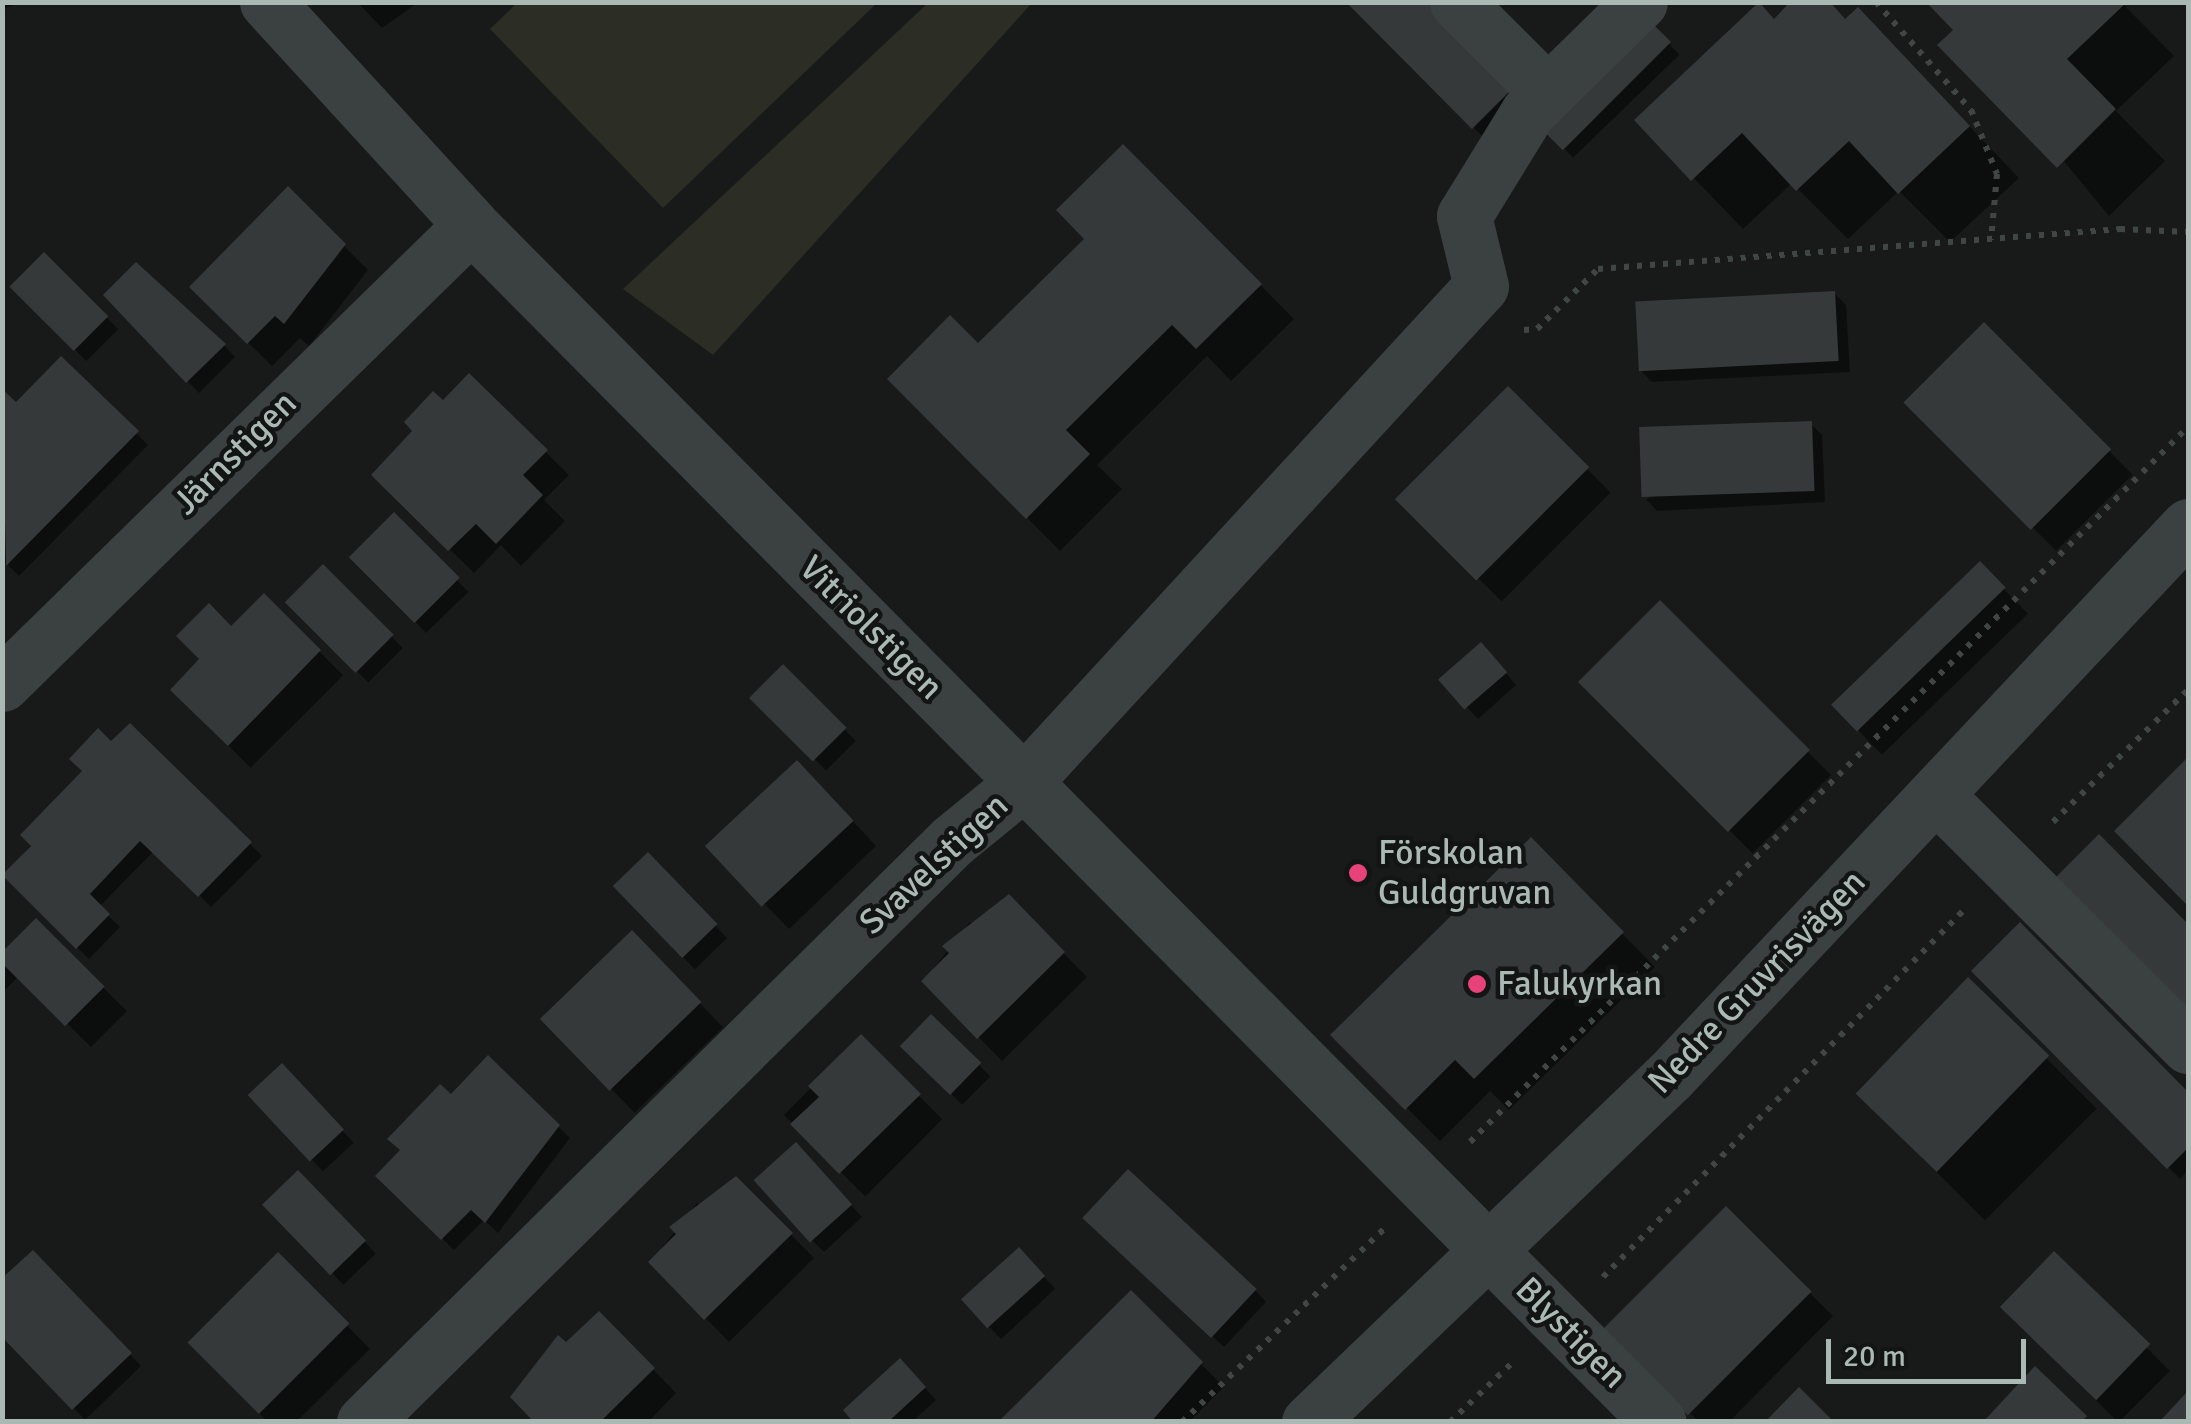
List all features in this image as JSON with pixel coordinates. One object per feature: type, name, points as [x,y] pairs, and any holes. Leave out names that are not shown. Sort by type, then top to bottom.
[{"type":"street","name":"Vitriolstigen","points":[[267,2],[471,225],[1484,1245]]},
{"type":"street","points":[[1457,2],[1547,92]]},
{"type":"street","points":[[1481,286],[1464,216],[1547,92],[1640,2]]},
{"type":"street","name":"Järnstigen","points":[[2,684],[471,225]]},
{"type":"street","name":"Svavelstigen","points":[[364,1422],[952,841],[1024,782],[1481,286]]},
{"type":"street","name":"Nedre Gruvrisvägen","points":[[1309,1422],[1484,1245],[1669,1076],[2188,526]]},
{"type":"street","points":[[1936,795],[2188,1046]]},
{"type":"street","name":"Blystigen","points":[[1484,1245],[1659,1422]]},
{"type":"path","points":[[1876,2],[1971,110],[1997,174],[1991,240]]},
{"type":"path","points":[[1481,286],[1528,334],[1598,269],[1991,240],[2188,232]]},
{"type":"path","points":[[1463,1148],[2188,427]]},
{"type":"path","points":[[1595,1284],[2008,866],[2188,690]]},
{"type":"path","points":[[1182,1422],[1398,1214]]},
{"type":"path","points":[[1450,1422],[1518,1356]]},
{"type":"shaded area","points":[[518,2],[877,3],[663,208],[490,29]]},
{"type":"shaded area","points":[[929,2],[1032,3],[713,355],[623,289]]},
{"type":"building","points":[[1346,2],[1435,2],[1516,85],[1472,129]]},
{"type":"building","points":[[1759,2],[1774,19],[1790,2],[1830,2],[1845,19],[1858,7],[1970,126],[1898,194],[1849,141],[1796,191],[1742,133],[1691,181],[1634,120]]},
{"type":"building","points":[[1926,2],[2127,2],[2067,59],[2116,109],[2057,168],[1937,45],[1953,30]]},
{"type":"building","points":[[1642,13],[1671,42],[1563,150],[1534,121]]},
{"type":"building","points":[[1123,144],[1262,284],[1196,349],[1172,325],[1066,430],[1090,454],[1026,519],[887,379],[950,315],[978,343],[1084,239],[1056,210]]},
{"type":"building","points":[[288,186],[346,244],[284,324],[275,316],[247,344],[189,287]]},
{"type":"building","points":[[44,252],[108,316],[74,351],[9,287]]},
{"type":"building","points":[[136,262],[226,344],[186,383],[103,295]]},
{"type":"building","points":[[1835,291],[1839,361],[1639,371],[1635,301]]},
{"type":"building","points":[[1984,322],[2111,449],[2031,530],[1903,403]]},
{"type":"building","points":[[61,356],[139,431],[6,566],[2,389],[16,402]]},
{"type":"building","points":[[469,373],[548,450],[523,475],[543,495],[496,544],[476,524],[448,551],[371,475],[412,431],[404,422],[433,391],[443,400]]},
{"type":"building","points":[[1508,386],[1589,467],[1476,580],[1395,499]]},
{"type":"building","points":[[1812,421],[1814,491],[1642,497],[1639,427]]},
{"type":"building","points":[[394,512],[460,578],[415,623],[349,557]]},
{"type":"building","points":[[1980,561],[2006,588],[1857,731],[1831,705]]},
{"type":"building","points":[[323,564],[394,635],[356,673],[285,602]]},
{"type":"building","points":[[264,593],[321,650],[228,746],[170,690],[199,659],[176,636],[209,603],[231,626]]},
{"type":"building","points":[[1660,600],[1810,750],[1728,832],[1578,682]]},
{"type":"building","points":[[1481,642],[1507,672],[1464,710],[1438,679]]},
{"type":"building","points":[[783,664],[847,728],[813,762],[749,698]]},
{"type":"building","points":[[130,723],[252,842],[198,897],[140,841],[90,894],[110,914],[76,949],[2,875],[31,846],[20,835],[82,771],[69,759],[98,728],[111,741]]},
{"type":"building","points":[[2188,757],[2188,906],[2114,831]]},
{"type":"building","points":[[797,760],[854,821],[761,907],[705,846]]},
{"type":"building","points":[[2099,834],[2188,924],[2188,1023],[2050,883]]},
{"type":"building","name":"Falukyrkan","points":[[1531,837],[1624,932],[1474,1079],[1455,1060],[1405,1110],[1330,1035]]},
{"type":"building","points":[[648,852],[717,924],[682,958],[613,886]]},
{"type":"building","points":[[1009,894],[1065,952],[977,1039],[921,981],[949,953],[942,946]]},
{"type":"building","points":[[36,918],[105,987],[65,1026],[2,963],[2,952]]},
{"type":"building","points":[[2020,922],[2188,1092],[2188,1148],[2167,1169],[1971,971]]},
{"type":"building","points":[[632,930],[701,1002],[609,1091],[540,1019]]},
{"type":"building","points":[[1968,977],[2049,1055],[1937,1172],[1855,1094]]},
{"type":"building","points":[[931,1014],[981,1063],[950,1095],[900,1046]]},
{"type":"building","points":[[861,1034],[921,1094],[839,1174],[790,1124],[819,1097],[808,1086]]},
{"type":"building","points":[[488,1055],[560,1125],[485,1223],[471,1210],[441,1240],[375,1176],[400,1150],[387,1139],[440,1084],[451,1094]]},
{"type":"building","points":[[282,1063],[344,1130],[310,1162],[248,1095]]},
{"type":"building","points":[[796,1142],[852,1204],[810,1243],[754,1180]]},
{"type":"building","points":[[1128,1169],[1257,1289],[1211,1338],[1082,1218]]},
{"type":"building","points":[[298,1170],[366,1240],[330,1275],[262,1205]]},
{"type":"building","points":[[736,1176],[793,1233],[704,1320],[648,1262],[676,1234],[669,1227]]},
{"type":"building","points":[[1726,1206],[1812,1292],[1688,1415],[1602,1330]]},
{"type":"building","points":[[1019,1247],[1045,1276],[987,1328],[961,1299]]},
{"type":"building","points":[[33,1250],[132,1353],[72,1410],[2,1337],[2,1278]]},
{"type":"building","points":[[2054,1251],[2150,1344],[2096,1400],[2000,1307]]},
{"type":"building","points":[[278,1252],[349,1323],[259,1414],[187,1343]]},
{"type":"building","points":[[1131,1290],[1203,1362],[1151,1422],[998,1422]]},
{"type":"building","points":[[599,1311],[655,1368],[600,1422],[534,1422],[510,1397],[558,1335],[566,1342]]},
{"type":"building","points":[[900,1358],[926,1387],[888,1422],[853,1422],[843,1410]]},
{"type":"building","points":[[2035,1366],[2087,1416],[2081,1422],[1983,1422]]},
{"type":"building","points":[[1799,1387],[1834,1422],[1765,1422]]},
{"type":"building","points":[[2188,1391],[2188,1422],[2159,1422]]},
{"type":"place","name":"Förskolan Guldgruvan","points":[[1358,873]]},
{"type":"place","name":"Falukyrkan","points":[[1477,984]]}]
